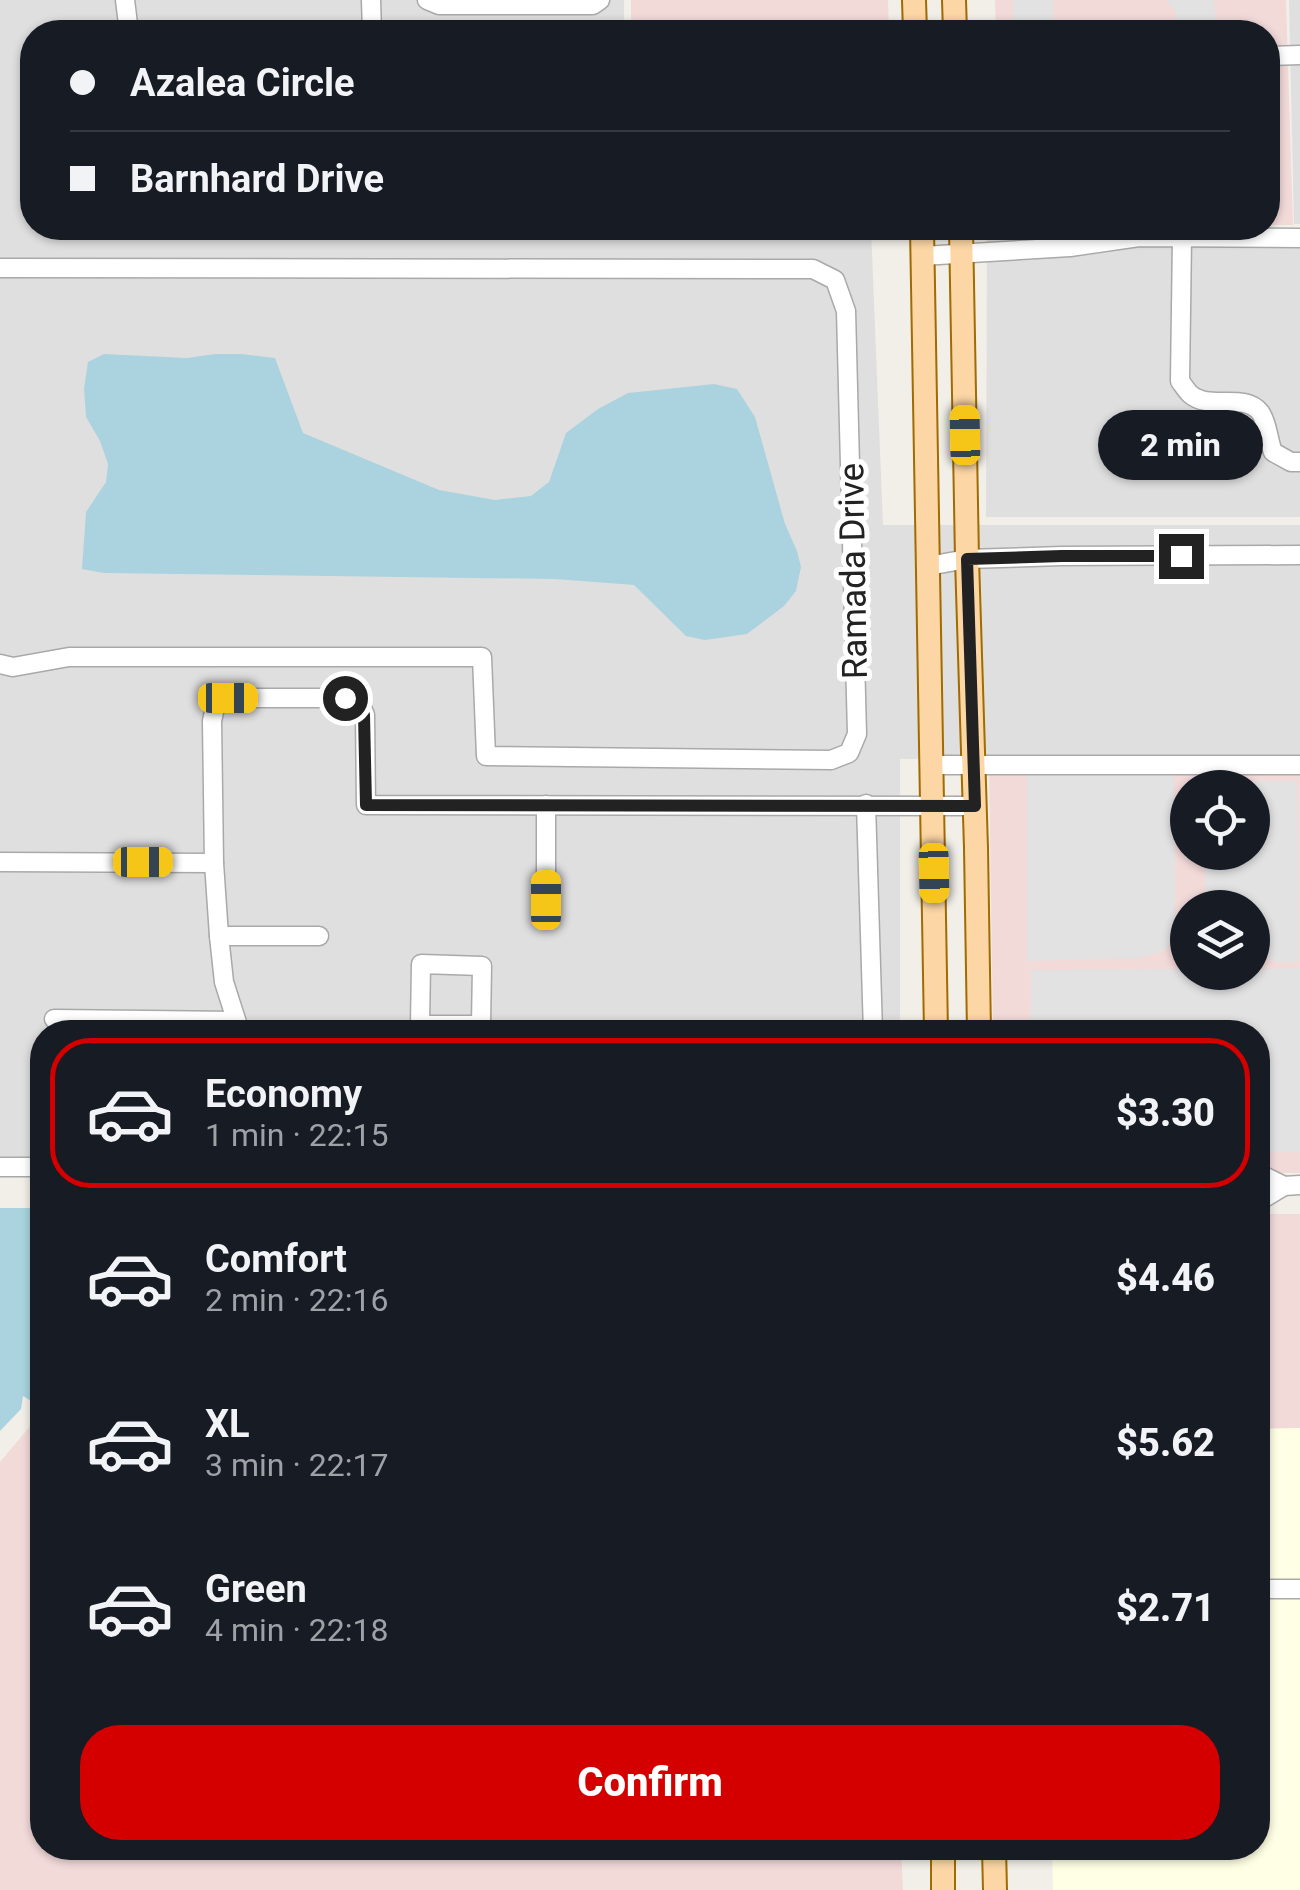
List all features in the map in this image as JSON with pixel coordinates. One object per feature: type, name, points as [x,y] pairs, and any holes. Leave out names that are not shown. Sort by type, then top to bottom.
[{"type":"main road","points":[[922,240],[936,1020]]},
{"type":"main road","points":[[962,240],[978,1020]]},
{"type":"main road","points":[[943,1860],[943,1890]]},
{"type":"main road","points":[[994,1860],[995,1890]]},
{"type":"street","points":[[427,0],[440,6],[593,6],[600,0]]},
{"type":"street","points":[[922,256],[1070,247],[1113,240]]},
{"type":"street","points":[[1182,240],[1180,381],[1192,396],[1212,403],[1242,402],[1258,408],[1273,452],[1291,462],[1300,462]]},
{"type":"street","name":"Ramada Drive","points":[[0,268],[813,269],[836,280],[846,310],[857,734],[849,753],[832,760],[486,756],[482,656],[69,656],[13,667],[0,664]]},
{"type":"street","points":[[928,566],[967,559],[1300,555]]},
{"type":"street","points":[[236,1020],[224,982],[214,862],[212,721],[216,703],[228,698],[359,701],[364,715],[366,805],[975,806]]},
{"type":"street","points":[[932,765],[1300,764]]},
{"type":"street","points":[[866,804],[873,1020]]},
{"type":"street","points":[[546,805],[546,900]]},
{"type":"street","points":[[0,862],[214,862]]},
{"type":"street","points":[[219,936],[318,936]]},
{"type":"street","points":[[420,1020],[421,964],[482,966],[481,1020]]},
{"type":"street","points":[[54,1019],[80,1020]]},
{"type":"street","points":[[0,1167],[30,1168]]},
{"type":"street","points":[[1270,1589],[1300,1588]]},
{"type":"shaded area","points":[[0,0],[624,0],[624,20],[20,20],[20,240],[871,240],[883,525],[1300,525],[1300,757],[900,759],[900,1020],[30,1020],[30,1171],[0,1171]]},
{"type":"shaded area","points":[[631,0],[888,0],[889,20],[631,20]]},
{"type":"shaded area","points":[[995,0],[1286,0],[1293,225],[1280,225],[1280,20],[996,20]]},
{"type":"shaded area","points":[[1013,0],[1053,0],[1054,20],[1013,20]]},
{"type":"shaded area","points":[[1166,0],[1214,0],[1216,20],[1176,20],[1176,13]]},
{"type":"shaded area","points":[[1289,0],[1300,0],[1300,224],[1294,224]]},
{"type":"shaded area","points":[[1280,232],[1300,232],[1300,517],[986,517],[987,240],[1280,240]]},
{"type":"shaded area","points":[[1300,765],[1300,1173],[1280,1173],[1270,1167],[1270,1020],[993,1020],[989,767]]},
{"type":"shaded area","points":[[1027,775],[1170,775],[1170,870],[1175,870],[1175,890],[1170,890],[1170,944],[1164,951],[1140,958],[1027,961]]},
{"type":"shaded area","points":[[1270,781],[1297,781],[1299,962],[1270,960],[1270,890],[1205,890],[1205,870],[1270,870]]},
{"type":"shaded area","points":[[1300,968],[1300,1152],[1270,1152],[1270,1020],[1030,1020],[1031,970],[1170,969],[1170,990],[1270,990],[1270,969]]},
{"type":"shaded area","points":[[1270,1214],[1300,1214],[1300,1428],[1270,1429]]},
{"type":"shaded area","points":[[30,1426],[30,1860],[902,1860],[903,1890],[0,1890],[0,1462]]},
{"type":"shaded area","points":[[1300,1428],[1300,1890],[1053,1890],[1052,1860],[1270,1860],[1270,1429]]},
{"type":"water","points":[[104,354],[187,358],[241,354],[275,358],[303,433],[439,490],[495,500],[531,496],[549,482],[566,433],[628,393],[714,384],[737,389],[755,417],[785,524],[797,551],[801,567],[796,591],[784,606],[747,634],[705,640],[686,636],[634,585],[555,579],[104,573],[82,569],[86,512],[106,482],[108,464],[86,417],[84,389],[88,362]]},
{"type":"water","points":[[0,1208],[30,1208],[30,1400],[23,1396],[21,1409],[0,1431]]},
{"type":"route","points":[[345,698],[359,701],[364,715],[366,805],[975,806],[967,559],[1181,556]]}]
